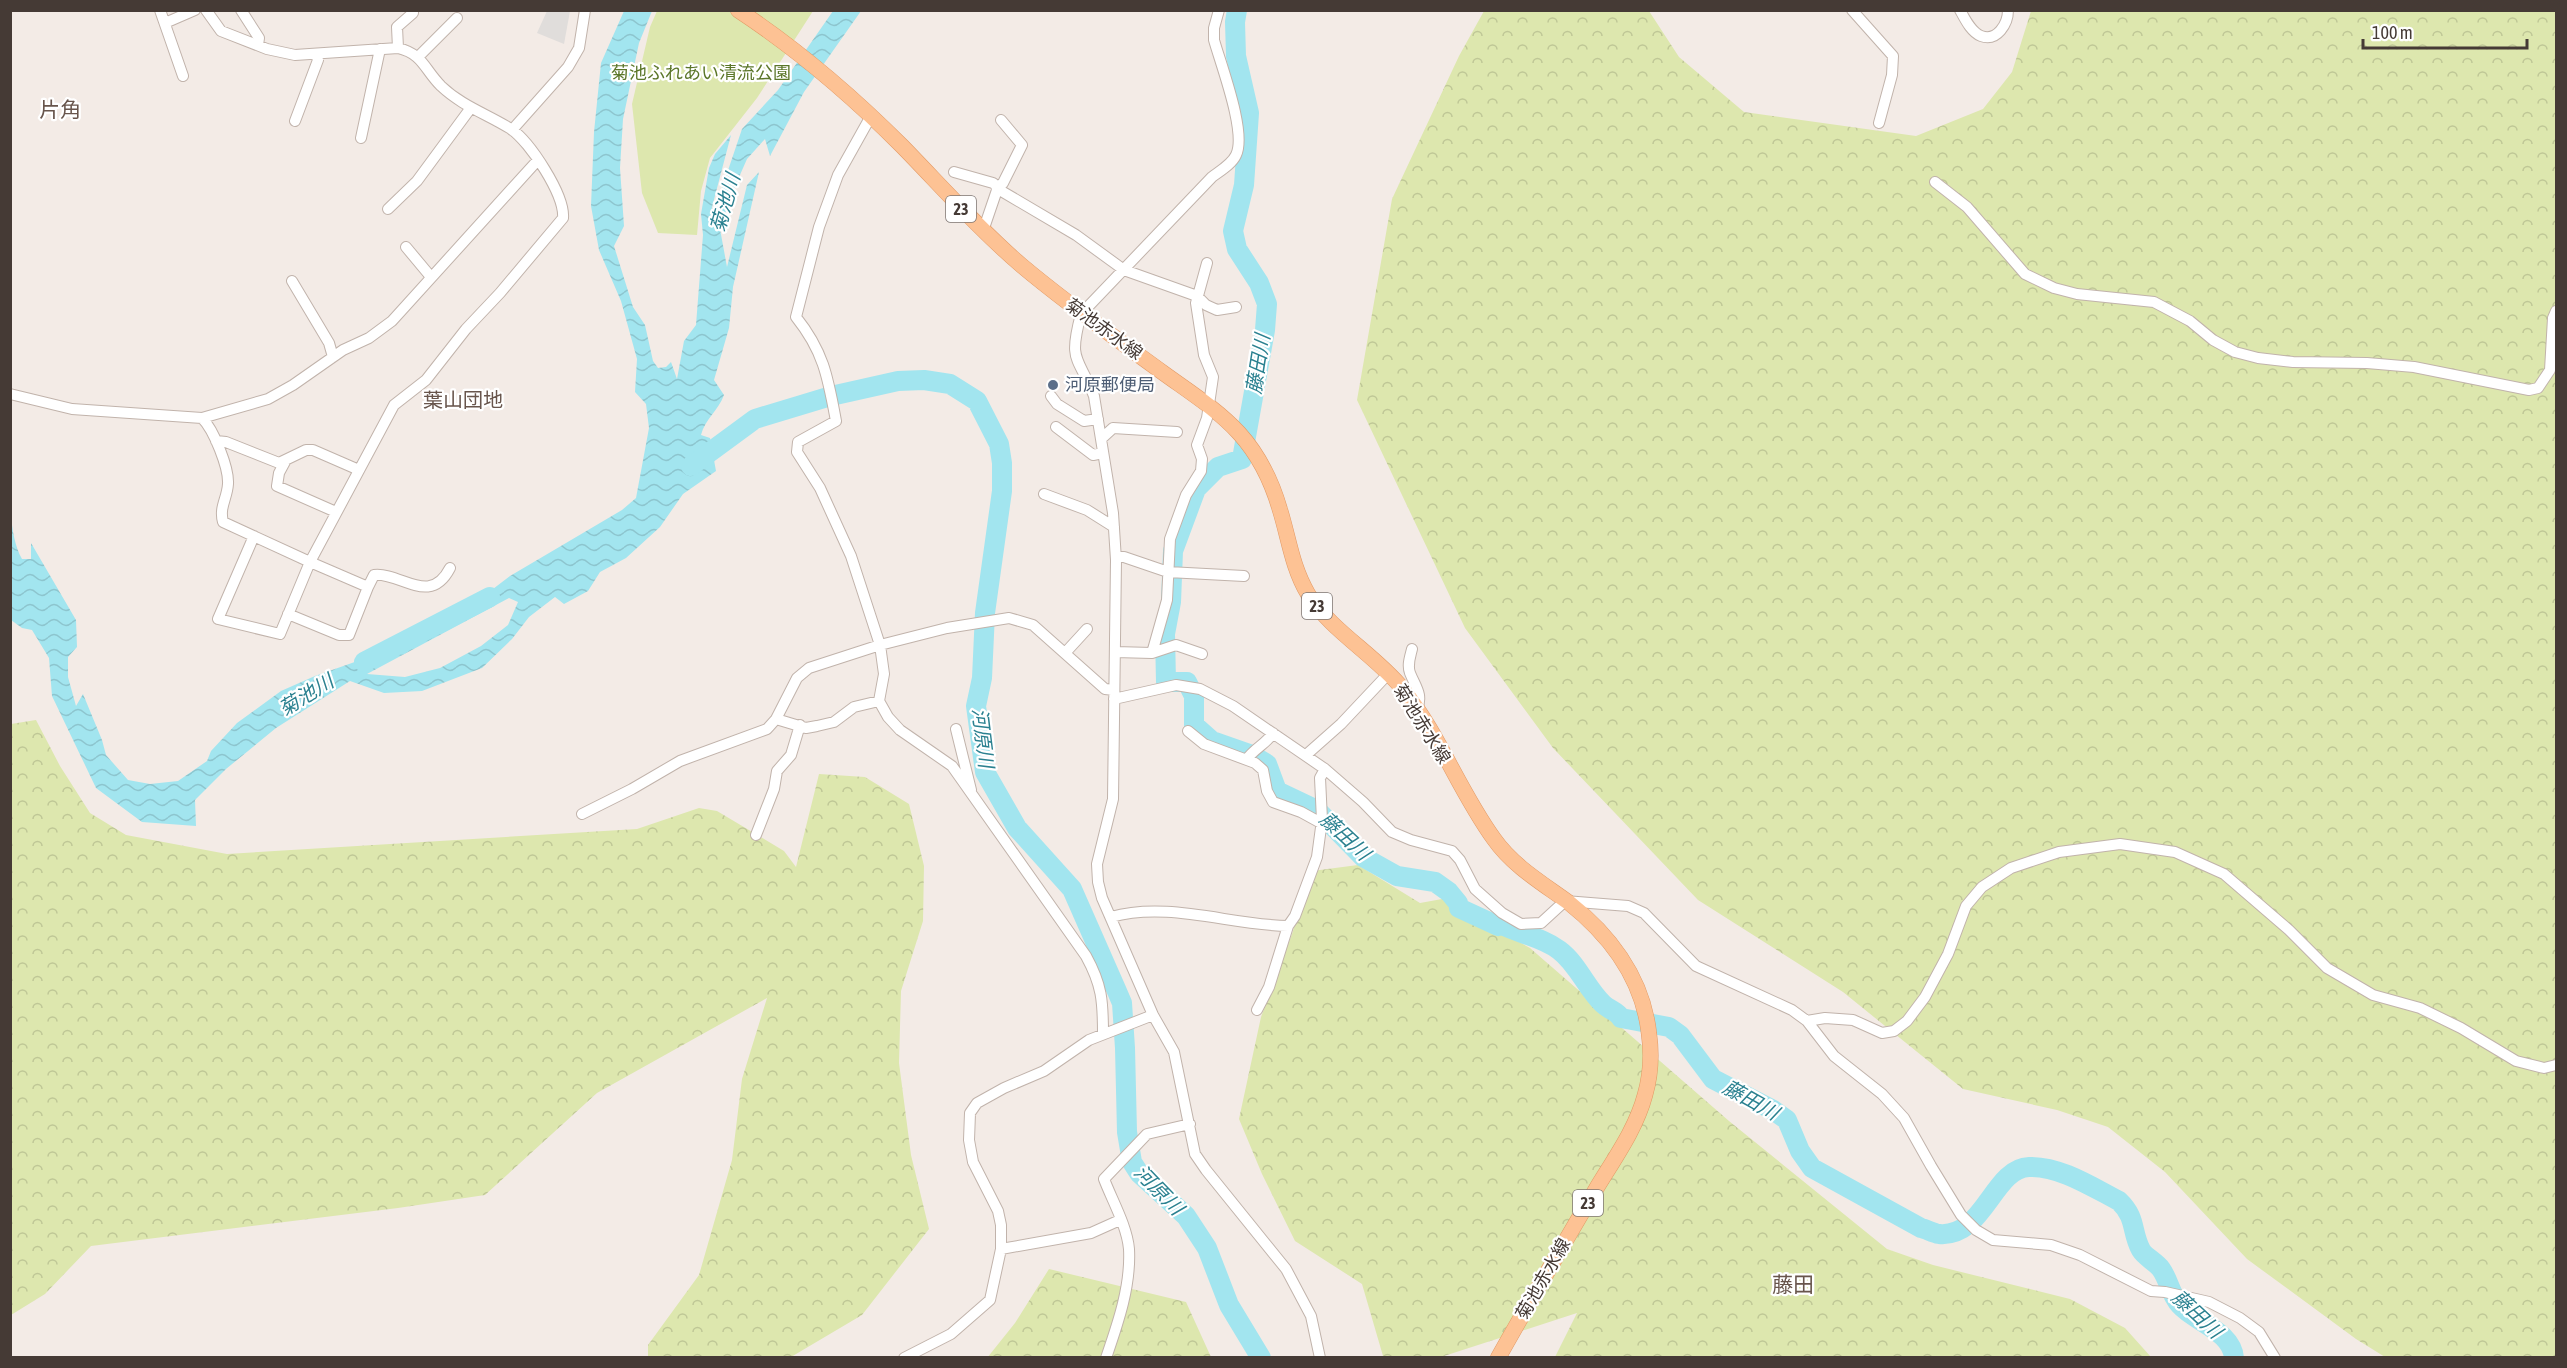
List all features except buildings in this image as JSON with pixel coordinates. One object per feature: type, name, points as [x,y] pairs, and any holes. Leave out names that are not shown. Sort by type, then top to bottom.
[{"type":"main road","name":"菊池赤水線","points":[[738,10],[780,41],[871,116],[983,231],[1081,314],[1209,406],[1234,428],[1258,458],[1280,508],[1289,552],[1311,598],[1329,618],[1389,673],[1417,710],[1466,797],[1497,844],[1535,880],[1595,926],[1618,951],[1633,976],[1646,1005],[1651,1070],[1637,1118],[1497,1358]]},
{"type":"street","points":[[160,10],[183,76]]},
{"type":"street","points":[[165,23],[195,10]]},
{"type":"street","points":[[206,10],[221,31],[258,45],[295,55],[398,48],[413,52],[441,85],[470,109],[512,130],[530,148],[552,181],[564,209],[563,218],[500,293],[466,329],[426,380],[394,405],[310,562],[280,634],[218,619],[254,536]]},
{"type":"street","points":[[241,10],[258,38],[258,45]]},
{"type":"street","points":[[398,48],[397,27],[413,14],[413,10]]},
{"type":"street","points":[[512,130],[568,68],[579,48],[585,10]]},
{"type":"street","points":[[1219,10],[1214,28],[1214,40],[1239,127],[1240,142],[1236,156],[1212,177],[1081,314],[1074,340],[1074,352],[1078,366],[1094,396],[1114,527],[1116,557],[1113,799],[1097,864],[1102,898],[1153,1015],[1174,1052],[1195,1154],[1286,1269],[1311,1316],[1320,1358]]},
{"type":"street","points":[[1852,10],[1893,56],[1892,75],[1879,123]]},
{"type":"street","points":[[1959,10],[1974,31],[1988,37],[1996,35],[2006,24],[2008,10]]},
{"type":"street","points":[[418,57],[457,18]]},
{"type":"street","points":[[362,138],[380,50]]},
{"type":"street","points":[[295,121],[318,60],[316,54]]},
{"type":"street","points":[[388,209],[417,181],[470,109]]},
{"type":"street","points":[[871,116],[838,175],[819,227],[796,317],[812,336],[825,368],[836,421],[798,442],[797,452],[820,488],[850,556],[880,645],[884,675],[879,702],[900,730],[952,766],[1049,904],[1098,978],[1103,1008],[1103,1034]]},
{"type":"street","points":[[983,231],[998,187],[1003,183],[1022,145],[1000,120]]},
{"type":"street","points":[[10,394],[57,407],[84,411],[202,418],[268,399],[293,385],[333,357],[369,338],[392,321],[537,161]]},
{"type":"street","points":[[954,172],[993,183],[1076,235],[1124,270],[1197,296],[1206,305],[1217,310],[1236,307]]},
{"type":"street","points":[[1935,182],[1967,207],[2025,274],[2054,288],[2077,294],[2154,302],[2190,321],[2213,340],[2235,352],[2258,358],[2293,362],[2367,363],[2414,367],[2529,390],[2538,388],[2550,370],[2553,318],[2556,311]]},
{"type":"street","points":[[406,248],[431,277]]},
{"type":"street","points":[[1152,653],[1158,641],[1167,600],[1170,539],[1186,495],[1201,471],[1202,459],[1197,445],[1209,406],[1213,377],[1204,355],[1197,296],[1207,262]]},
{"type":"street","points":[[292,281],[329,344],[333,357]]},
{"type":"street","points":[[1051,396],[1057,404],[1084,421],[1098,419]]},
{"type":"street","points":[[202,418],[210,426],[228,482],[220,511],[223,522],[368,587]]},
{"type":"street","points":[[1056,427],[1093,455],[1103,453]]},
{"type":"street","points":[[1101,439],[1113,428],[1177,432]]},
{"type":"street","points":[[216,441],[226,441],[279,463],[306,450],[313,450],[359,470]]},
{"type":"street","points":[[286,459],[279,473],[277,486],[336,512]]},
{"type":"street","points":[[1044,494],[1087,510],[1114,527]]},
{"type":"street","points":[[1116,557],[1124,557],[1168,572],[1244,576]]},
{"type":"street","points":[[288,614],[339,635],[349,635],[374,576],[384,574],[417,587],[432,585],[445,577],[450,568]]},
{"type":"street","points":[[582,814],[680,761],[767,729],[776,719],[796,678],[809,668],[880,645],[947,628],[1009,618],[1033,625],[1105,689],[1114,694],[1176,685],[1200,688],[1233,706],[1325,769],[1363,802],[1392,832],[1411,840],[1452,851],[1460,860],[1474,889],[1502,913],[1521,924],[1541,923],[1565,901],[1628,906],[1644,913],[1696,966],[1724,981],[1792,1010],[1807,1021],[1834,1056],[1882,1094],[1904,1118],[1961,1215],[1976,1230],[1993,1240],[2051,1245],[2080,1254],[2151,1291],[2209,1302],[2240,1318],[2259,1332],[2275,1358]]},
{"type":"street","points":[[1065,653],[1087,629]]},
{"type":"street","points":[[1115,652],[1152,653],[1176,645],[1202,654]]},
{"type":"street","points":[[1412,649],[1409,662],[1410,672],[1421,700],[1417,710]]},
{"type":"street","points":[[1306,755],[1341,724],[1389,673]]},
{"type":"street","points":[[776,719],[806,728],[834,722],[854,707],[879,702]]},
{"type":"street","points":[[756,835],[774,789],[777,771],[791,755],[800,726]]},
{"type":"street","points":[[956,729],[972,788],[970,794]]},
{"type":"street","points":[[1188,731],[1204,744],[1247,759],[1263,770],[1273,802],[1301,812],[1322,823]]},
{"type":"street","points":[[1247,759],[1255,747],[1268,740],[1273,733]]},
{"type":"street","points":[[1257,1010],[1269,987],[1288,926],[1295,916],[1317,857],[1322,823],[1320,778],[1325,769]]},
{"type":"street","points":[[1807,1021],[1825,1018],[1853,1020],[1882,1033],[1894,1031],[1907,1021],[1925,997],[1948,954],[1966,906],[1982,886],[2010,868],[2059,852],[2120,844],[2175,852],[2224,874],[2289,930],[2327,968],[2373,995],[2420,1008],[2461,1028],[2516,1061],[2544,1068],[2556,1065]]},
{"type":"street","points":[[1111,917],[1123,913],[1173,913],[1264,926],[1288,926]]},
{"type":"street","points":[[904,1358],[951,1334],[990,1300],[1001,1249],[1001,1225],[998,1211],[973,1162],[969,1140],[970,1113],[977,1103],[1004,1088],[1044,1071],[1089,1040],[1153,1015]]},
{"type":"street","points":[[1106,1358],[1127,1283],[1129,1247],[1104,1179],[1148,1134],[1190,1124]]},
{"type":"street","points":[[1001,1249],[1090,1233],[1120,1220]]},
{"type":"green space","name":"菊池ふれあい清流公園","points":[[657,11],[813,11],[757,98],[710,158],[701,191],[697,235],[658,233],[642,193],[632,104],[650,27]]},
{"type":"green space","points":[[1484,11],[1649,11],[1679,57],[1744,112],[1916,136],[1983,109],[2012,72],[2031,11],[2556,11],[2556,1357],[2385,1357],[2356,1339],[2247,1259],[2165,1172],[2108,1127],[2057,1110],[1963,1089],[1843,992],[1698,900],[1553,748],[1465,628],[1357,400],[1392,199],[1459,56]]},
{"type":"green space","points":[[36,720],[60,766],[90,813],[126,835],[227,854],[637,829],[699,808],[717,811],[784,851],[796,867],[819,774],[865,777],[909,804],[924,866],[923,921],[901,991],[899,1063],[911,1155],[929,1229],[862,1315],[791,1357],[648,1357],[648,1345],[699,1275],[732,1160],[742,1079],[767,998],[597,1093],[485,1195],[91,1246],[45,1294],[11,1315],[11,724]]},
{"type":"green space","points":[[1358,865],[1420,903],[1442,899],[1530,948],[1729,1121],[1887,1249],[1933,1265],[2070,1299],[2125,1328],[2151,1357],[1555,1357],[1577,1313],[1441,1357],[1383,1356],[1362,1284],[1295,1241],[1262,1174],[1239,1119],[1261,1017],[1292,934],[1312,871]]},
{"type":"green space","points":[[1049,1269],[1186,1302],[1211,1357],[987,1358],[1015,1323]]},
{"type":"shaded area","points":[[547,11],[570,11],[564,44],[537,33]]},
{"type":"water","points":[[624,11],[652,11],[639,43],[623,119],[620,168],[624,226],[614,246],[633,307],[645,325],[653,361],[658,368],[666,367],[671,362],[677,379],[684,341],[696,325],[703,235],[701,214],[709,168],[715,154],[731,135],[711,211],[719,197],[742,129],[778,90],[833,11],[861,11],[804,92],[770,156],[765,139],[747,159],[720,229],[727,267],[747,185],[759,172],[733,287],[729,328],[714,380],[724,395],[705,424],[701,435],[710,438],[716,471],[683,494],[660,527],[626,558],[600,572],[588,591],[564,604],[555,597],[529,617],[512,639],[482,668],[422,691],[384,693],[350,681],[276,728],[226,769],[195,800],[196,826],[142,822],[96,788],[52,696],[49,658],[32,630],[22,628],[11,620],[10,495],[13,532],[22,559],[31,559],[31,543],[76,620],[77,647],[68,657],[68,677],[76,706],[83,694],[106,755],[128,780],[150,784],[178,781],[207,761],[211,751],[237,723],[281,691],[315,676],[434,634],[510,576],[622,510],[636,498],[649,428],[646,404],[635,392],[637,359],[621,301],[599,250],[591,206],[594,132],[601,63]],"holes":[[[509,598],[518,602],[508,625],[481,646],[440,668],[405,677],[367,674]]]},
{"type":"waterway","name":"藤田川","points":[[1237,10],[1236,56],[1249,113],[1244,185],[1233,231],[1237,249],[1259,283],[1267,304],[1265,330],[1242,459],[1218,467],[1196,489],[1173,551],[1171,602],[1165,634],[1166,682],[1187,682],[1194,696],[1194,725],[1212,741],[1252,755],[1267,764],[1277,791],[1317,810],[1363,857],[1397,876],[1435,882],[1449,892],[1458,903],[1459,908],[1498,926],[1500,924],[1538,939],[1559,950],[1572,962],[1597,998],[1621,1018],[1669,1027],[1680,1035],[1713,1079],[1773,1110],[1787,1120],[1800,1151],[1812,1168],[1921,1228],[1939,1234],[1954,1232],[1967,1225],[1978,1215],[2006,1178],[2017,1170],[2029,1167],[2064,1174],[2119,1201],[2129,1213],[2141,1250],[2161,1269],[2177,1301],[2187,1311],[2220,1334],[2232,1349],[2234,1358]]},
{"type":"waterway","name":"河原川","points":[[691,466],[755,419],[831,396],[898,381],[924,380],[950,384],[977,401],[999,444],[1002,463],[1002,491],[985,613],[982,678],[976,706],[985,772],[1017,828],[1072,889],[1122,1003],[1127,1132],[1132,1162],[1139,1173],[1186,1216],[1207,1248],[1229,1305],[1261,1358]]},
{"type":"waterway","name":"菊池川","points":[[364,662],[490,597]]},
{"type":"place","name":"河原郵便局","points":[[1053,385]]},
{"type":"district","name":"片角","points":[[60,110]]},
{"type":"district","name":"葉山団地","points":[[463,400]]},
{"type":"district","name":"藤田","points":[[1793,1285]]}]
